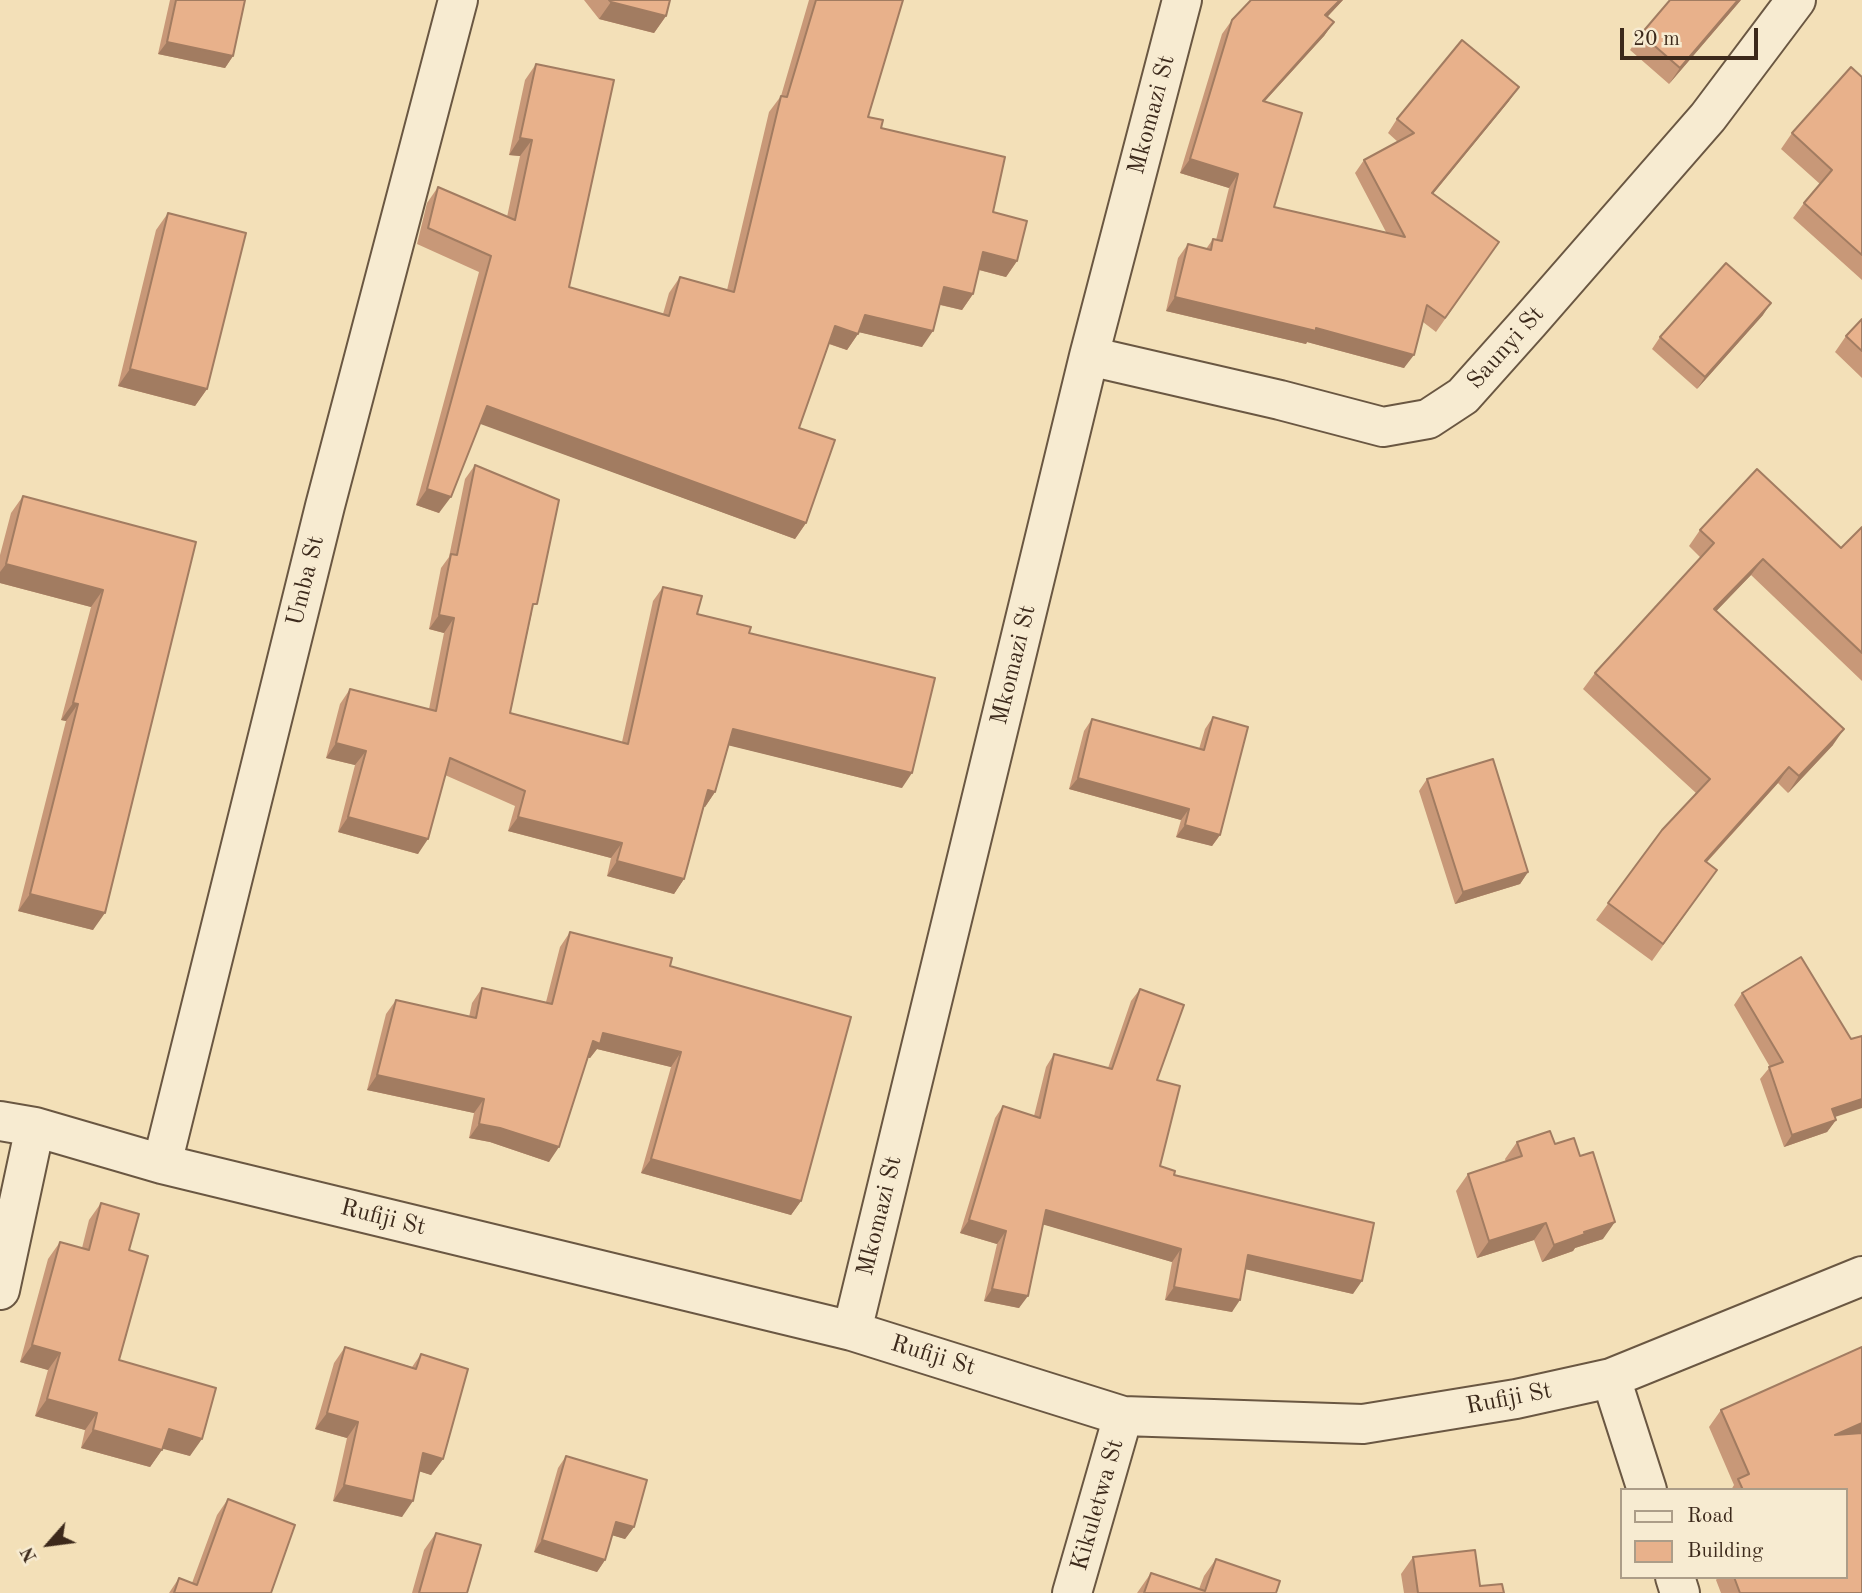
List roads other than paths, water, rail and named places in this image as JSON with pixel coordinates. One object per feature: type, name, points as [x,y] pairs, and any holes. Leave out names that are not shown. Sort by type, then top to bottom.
[{"type":"street","name":"Umba St","points":[[162,1164],[325,506],[458,0]]},
{"type":"street","name":"Mkomazi St","points":[[852,1331],[1089,356],[1182,0]]},
{"type":"street","name":"Saunyi St","points":[[1089,356],[1280,400],[1383,428],[1428,419],[1463,396],[1539,311],[1708,117],[1796,0]]},
{"type":"street","name":"Rufiji St","points":[[17,1124],[162,1164],[852,1331],[1123,1416],[1363,1424],[1516,1399],[1611,1378],[1862,1276]]},
{"type":"street","points":[[0,1290],[17,1124]]},
{"type":"street","points":[[1611,1378],[1646,1488]]},
{"type":"street","name":"Kikuletwa St","points":[[1072,1593],[1123,1416]]}]
